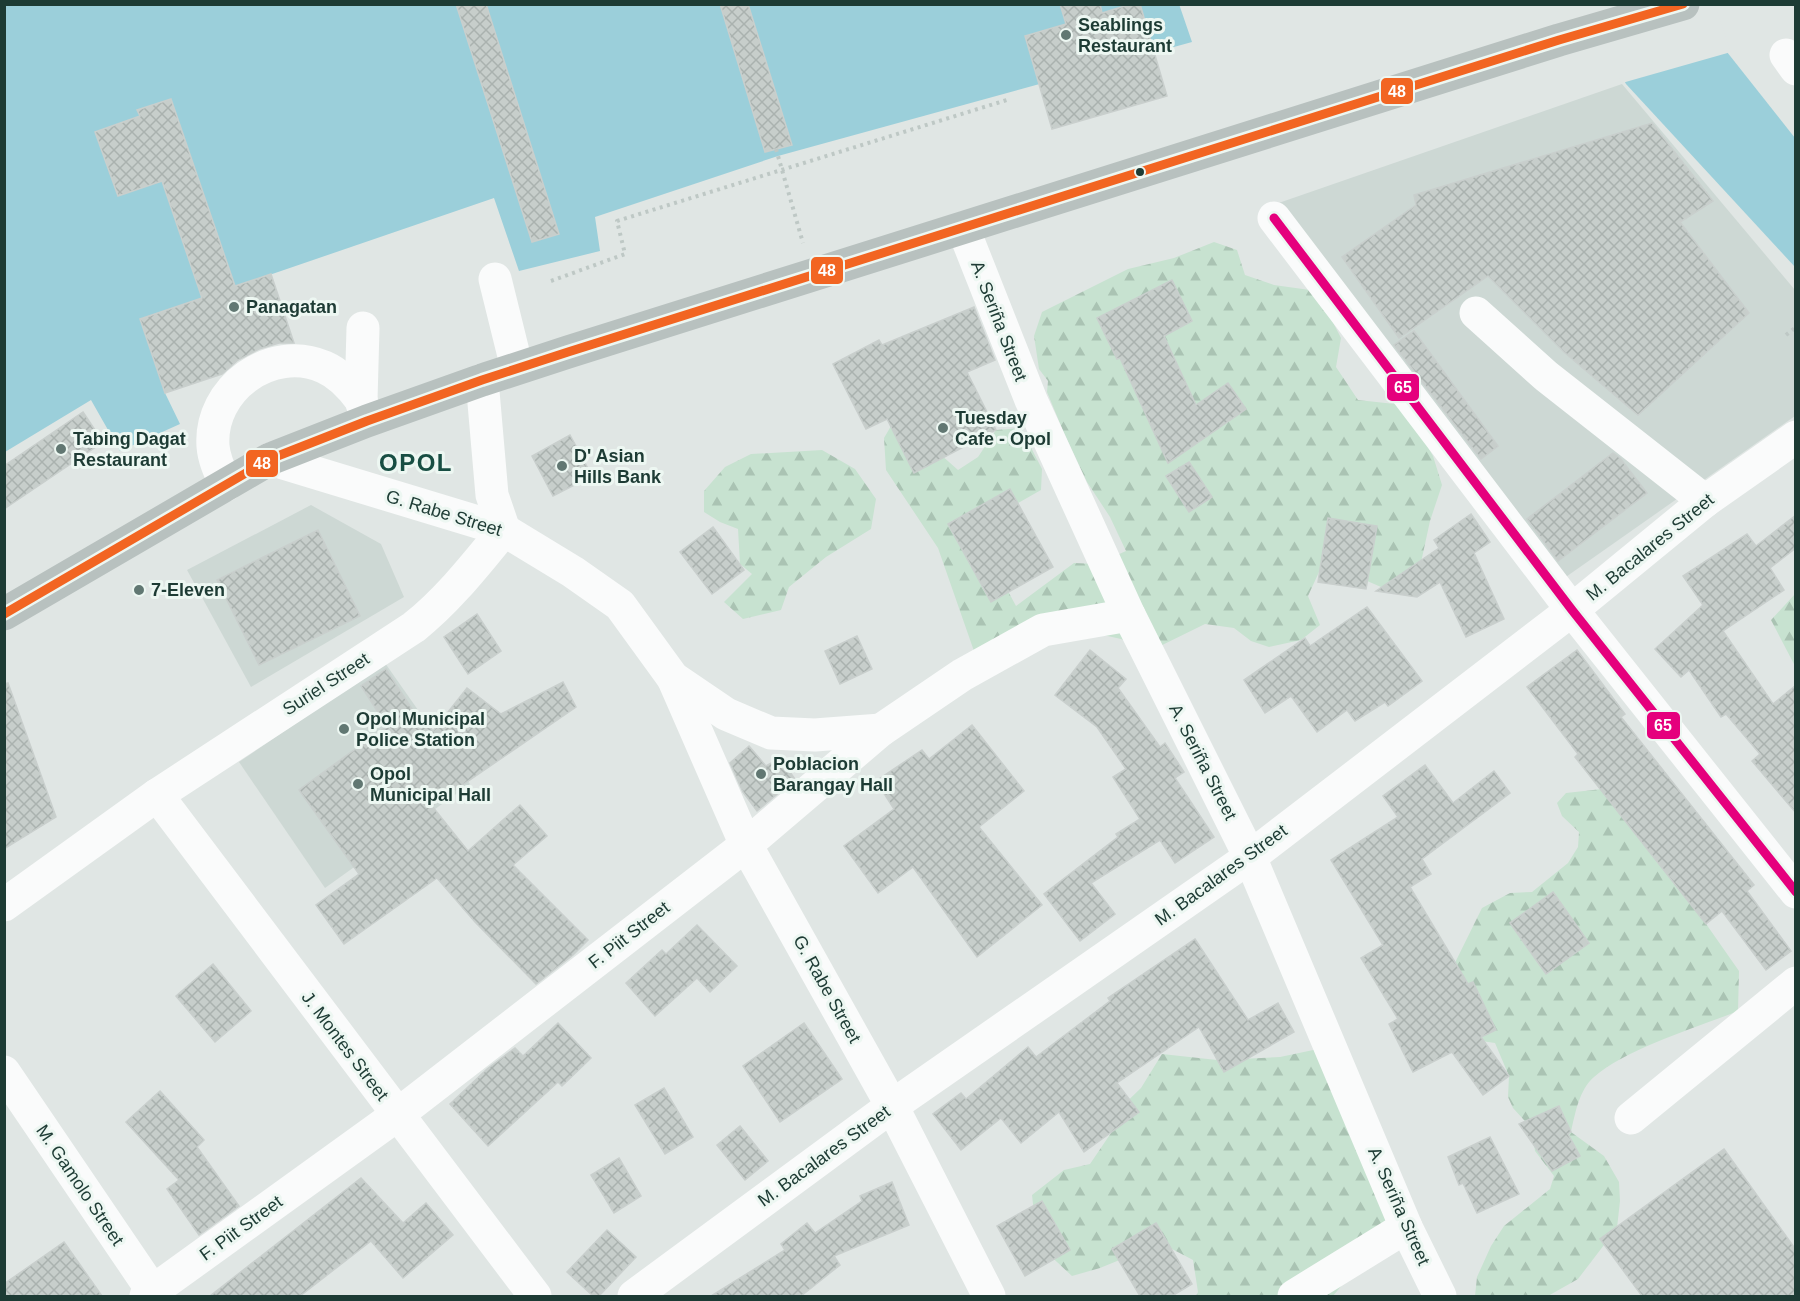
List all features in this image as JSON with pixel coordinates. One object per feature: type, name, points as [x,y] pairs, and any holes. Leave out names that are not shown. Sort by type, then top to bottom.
[{"type":"highway","points":[[4,614],[270,459],[364,411],[482,380],[1559,40],[1683,4]]},
{"type":"street","points":[[1274,218],[1572,610],[1796,892]]},
{"type":"street","name":"A. Seriña Street","points":[[963,228],[1030,400],[1129,615],[1250,856],[1406,1227],[1440,1296]]},
{"type":"street","points":[[495,279],[517,368]]},
{"type":"street","points":[[1476,313],[1546,376],[1705,501]]},
{"type":"street","points":[[363,328],[364,411]]},
{"type":"street","points":[[226,485],[217,466],[213,445],[215,423],[229,394],[252,372],[272,364],[289,361],[306,362],[323,367],[338,375],[351,386],[364,411]]},
{"type":"street","points":[[482,380],[492,495],[504,530]]},
{"type":"street","name":"M. Bacalares Street","points":[[634,1296],[892,1106],[1250,856],[1572,610],[1705,501],[1791,447]]},
{"type":"street","name":"G. Rabe Street","points":[[270,459],[504,530],[573,572],[620,605],[673,678],[746,845],[892,1106],[989,1296]]},
{"type":"street","name":"Suriel Street","points":[[4,905],[157,795],[414,627],[438,608],[504,530]]},
{"type":"street","name":"F. Piit Street","points":[[152,1295],[397,1115],[746,845],[881,729],[962,675],[1043,630],[1129,615]]},
{"type":"street","name":"G. Rabe Street","points":[[673,678],[726,714],[771,733],[815,735],[881,729]]},
{"type":"street","name":"J. Montes Street","points":[[157,795],[535,1296]]},
{"type":"street","points":[[1631,1118],[1796,983]]},
{"type":"street","name":"M. Gamolo Street","points":[[4,1072],[152,1295]]},
{"type":"street","points":[[1294,1296],[1406,1227]]},
{"type":"path","points":[[551,281],[625,254],[617,221],[1010,99]]},
{"type":"path","points":[[776,149],[813,276]]},
{"type":"path","points":[[1786,334],[1796,327]]},
{"type":"shaded area","points":[[1622,84],[1795,290],[1795,416],[1553,586],[1267,207]]},
{"type":"shaded area","points":[[311,505],[381,544],[404,597],[251,687],[187,570]]},
{"type":"shaded area","points":[[385,663],[470,784],[325,888],[239,762]]},
{"type":"green space","points":[[1214,242],[1237,250],[1245,275],[1274,285],[1317,291],[1341,338],[1336,367],[1358,400],[1404,405],[1433,456],[1442,485],[1430,521],[1420,567],[1381,587],[1358,577],[1345,563],[1319,572],[1308,596],[1320,625],[1301,640],[1269,647],[1251,641],[1234,628],[1205,624],[1148,652],[1121,639],[1094,633],[975,654],[938,548],[886,470],[884,438],[891,426],[913,430],[958,470],[978,457],[996,430],[1021,428],[1042,469],[1041,490],[974,528],[1016,606],[1074,563],[1097,564],[1126,551],[1110,517],[1087,482],[1064,433],[1047,392],[1048,381],[1039,369],[1034,336],[1042,312],[1128,269],[1174,258]]},
{"type":"green space","points":[[822,450],[855,469],[876,499],[871,529],[826,557],[789,587],[781,610],[743,619],[724,602],[752,574],[740,564],[738,529],[704,512],[704,491],[725,467],[751,454]]},
{"type":"green space","points":[[1795,594],[1795,666],[1771,620]]},
{"type":"green space","points":[[1611,788],[1739,971],[1738,1011],[1643,1048],[1608,1067],[1589,1082],[1578,1103],[1571,1132],[1604,1156],[1619,1182],[1620,1201],[1617,1228],[1578,1279],[1548,1296],[1475,1296],[1477,1277],[1491,1246],[1504,1226],[1550,1189],[1554,1176],[1535,1151],[1532,1129],[1513,1108],[1508,1097],[1509,1076],[1495,1043],[1475,1040],[1445,983],[1482,908],[1510,893],[1532,892],[1568,863],[1578,847],[1579,832],[1562,816],[1557,803],[1566,793]]},
{"type":"green space","points":[[1318,1049],[1389,1228],[1333,1296],[1196,1296],[1198,1292],[1193,1260],[1172,1249],[1144,1250],[1100,1268],[1072,1276],[1042,1248],[1035,1222],[1032,1195],[1064,1170],[1090,1164],[1111,1133],[1112,1116],[1141,1088],[1162,1054],[1217,1060],[1280,1057]]},
{"type":"water","points":[[1179,4],[1192,42],[778,156],[595,217],[600,251],[519,271],[494,198],[141,319],[165,393],[180,424],[120,451],[91,400],[5,452],[4,5]]},
{"type":"water","points":[[1584,5],[1727,52],[1795,138],[1795,267],[1626,84]]},
{"type":"pier","points":[[1581,4],[1715,4],[1731,52],[1622,83]]},
{"type":"building","points":[[456,4],[486,4],[559,234],[532,242]]},
{"type":"building","points":[[720,4],[748,4],[792,145],[765,152]]},
{"type":"building","points":[[1060,4],[1100,4],[1102,13],[1131,4],[1140,4],[1167,96],[1052,129],[1025,36],[1066,24]]},
{"type":"building","points":[[171,99],[235,286],[271,274],[294,343],[279,343],[259,349],[238,360],[222,374],[165,393],[140,319],[202,298],[162,181],[118,196],[95,132],[140,116],[137,110]]},
{"type":"building","points":[[1652,123],[1713,201],[1680,222],[1749,313],[1638,415],[1564,352],[1488,276],[1399,338],[1342,257],[1416,205],[1414,195]]},
{"type":"building","points":[[1172,280],[1192,321],[1164,336],[1196,405],[1228,383],[1246,409],[1168,463],[1120,358],[1117,359],[1097,318]]},
{"type":"building","points":[[974,307],[995,360],[967,372],[996,430],[914,473],[887,419],[866,429],[833,364],[879,340],[882,345]]},
{"type":"building","points":[[1414,331],[1498,446],[1481,459],[1394,345]]},
{"type":"building","name":"Tabing Dagat Restaurant","points":[[83,412],[103,442],[4,509],[4,466]]},
{"type":"building","name":"D' Asian Hills Bank","points":[[570,435],[592,476],[553,496],[532,456]]},
{"type":"building","points":[[1613,453],[1620,458],[1647,493],[1558,561],[1527,519]]},
{"type":"building","points":[[1189,462],[1212,497],[1189,512],[1166,476]]},
{"type":"building","points":[[1010,489],[1053,567],[991,602],[948,524]]},
{"type":"building","points":[[1471,514],[1490,542],[1474,553],[1504,619],[1466,637],[1440,582],[1417,597],[1376,591],[1439,548],[1434,540]]},
{"type":"building","points":[[1796,515],[1796,548],[1770,568],[1784,590],[1723,631],[1773,704],[1796,685],[1796,813],[1752,761],[1760,754],[1726,714],[1721,717],[1689,670],[1681,677],[1655,649],[1703,605],[1683,576],[1747,534],[1756,546]]},
{"type":"building","points":[[1328,518],[1377,526],[1366,589],[1318,582]]},
{"type":"building","points":[[713,527],[744,570],[712,594],[680,552]]},
{"type":"building","points":[[318,530],[360,616],[259,665],[217,580]]},
{"type":"building","points":[[1367,607],[1422,681],[1388,706],[1385,702],[1355,721],[1347,710],[1317,732],[1291,696],[1265,713],[1244,680],[1305,638],[1310,646]]},
{"type":"building","points":[[477,614],[501,651],[468,674],[444,637]]},
{"type":"building","points":[[857,636],[872,669],[840,684],[825,651]]},
{"type":"building","points":[[1090,650],[1126,679],[1118,688],[1160,747],[1165,743],[1184,772],[1175,778],[1214,837],[1175,863],[1160,840],[1091,883],[1115,914],[1080,941],[1044,894],[1118,837],[1116,834],[1140,819],[1113,777],[1126,769],[1097,727],[1055,695]]},
{"type":"building","points":[[1577,650],[1625,714],[1621,717],[1754,885],[1747,891],[1791,951],[1766,970],[1722,911],[1706,924],[1575,757],[1578,754],[1527,687]]},
{"type":"building","points":[[386,669],[423,726],[427,723],[433,731],[467,688],[501,714],[563,682],[576,707],[432,806],[468,851],[520,805],[547,836],[513,865],[588,940],[536,984],[475,922],[437,878],[344,944],[316,905],[359,874],[299,790],[387,726],[361,686]]},
{"type":"building","points":[[8,683],[56,817],[4,849],[4,684]]},
{"type":"building","points":[[972,725],[1024,791],[979,827],[1042,905],[977,957],[913,867],[878,893],[844,846],[894,809],[876,781],[922,750],[929,759]]},
{"type":"building","name":"Poblacion Barangay Hall","points":[[749,746],[766,766],[780,758],[795,779],[757,811],[743,792],[730,763]]},
{"type":"building","points":[[1425,765],[1453,803],[1494,771],[1510,793],[1422,859],[1431,874],[1410,887],[1468,984],[1473,982],[1496,1030],[1481,1037],[1509,1076],[1483,1095],[1452,1052],[1413,1072],[1389,1024],[1398,1019],[1361,958],[1383,945],[1331,860],[1398,817],[1383,796]]},
{"type":"building","points":[[1553,892],[1589,943],[1546,974],[1510,923]]},
{"type":"building","points":[[697,925],[737,966],[710,992],[697,978],[655,1016],[626,983],[662,950],[666,954]]},
{"type":"building","points":[[1195,939],[1248,1020],[1278,1003],[1294,1032],[1224,1072],[1199,1027],[1117,1083],[1139,1112],[1084,1152],[1059,1112],[1021,1143],[1001,1118],[961,1150],[933,1114],[961,1093],[966,1099],[1028,1047],[1036,1057],[1110,1001],[1108,998]]},
{"type":"building","points":[[213,964],[251,1011],[215,1042],[176,996]]},
{"type":"building","points":[[558,1023],[591,1058],[562,1086],[558,1082],[488,1146],[450,1104],[487,1069],[515,1048],[523,1056]]},
{"type":"building","points":[[804,1023],[842,1079],[780,1122],[743,1066]]},
{"type":"building","points":[[664,1088],[693,1137],[665,1154],[635,1105]]},
{"type":"building","points":[[160,1091],[204,1140],[197,1147],[239,1206],[199,1235],[167,1189],[179,1180],[126,1122]]},
{"type":"building","points":[[1559,1106],[1571,1132],[1568,1134],[1580,1156],[1552,1171],[1519,1124]]},
{"type":"building","points":[[740,1126],[768,1161],[745,1180],[717,1145]]},
{"type":"building","points":[[1490,1137],[1519,1194],[1477,1213],[1463,1183],[1459,1185],[1448,1157]]},
{"type":"building","points":[[1724,1149],[1796,1250],[1796,1296],[1642,1296],[1600,1239]]},
{"type":"building","points":[[619,1158],[641,1196],[614,1213],[591,1175]]},
{"type":"building","points":[[361,1178],[403,1223],[426,1203],[453,1235],[403,1278],[371,1241],[300,1296],[210,1296]]},
{"type":"building","points":[[892,1182],[909,1225],[834,1256],[840,1265],[801,1296],[711,1296],[785,1250],[781,1244],[807,1223],[815,1233],[862,1201],[860,1196]]},
{"type":"building","points":[[1042,1201],[1070,1250],[1025,1276],[997,1226]]},
{"type":"building","points":[[1156,1223],[1192,1284],[1172,1296],[1140,1296],[1112,1249]]},
{"type":"building","points":[[607,1230],[636,1257],[599,1296],[593,1296],[567,1272]]},
{"type":"building","points":[[64,1242],[102,1296],[4,1296],[4,1284]]},
{"type":"transit line","name":"48","points":[[4,614],[270,459],[367,421],[568,352],[1559,40],[1683,4]]},
{"type":"transit line","name":"65","points":[[1274,218],[1572,610],[1796,892]]},
{"type":"place","name":"Seablings Restaurant","points":[[1066,35]]},
{"type":"place","name":"Panagatan","points":[[234,307]]},
{"type":"place","name":"Tuesday Cafe - Opol","points":[[943,428]]},
{"type":"place","name":"Tabing Dagat Restaurant","points":[[61,449]]},
{"type":"place","name":"D' Asian Hills Bank","points":[[562,466]]},
{"type":"place","name":"7-Eleven","points":[[139,590]]},
{"type":"place","name":"Opol Municipal Police Station","points":[[344,729]]},
{"type":"place","name":"Poblacion Barangay Hall","points":[[761,774]]},
{"type":"place","name":"Opol Municipal Hall","points":[[358,784]]},
{"type":"district","name":"OPOL","points":[[416,462]]}]
